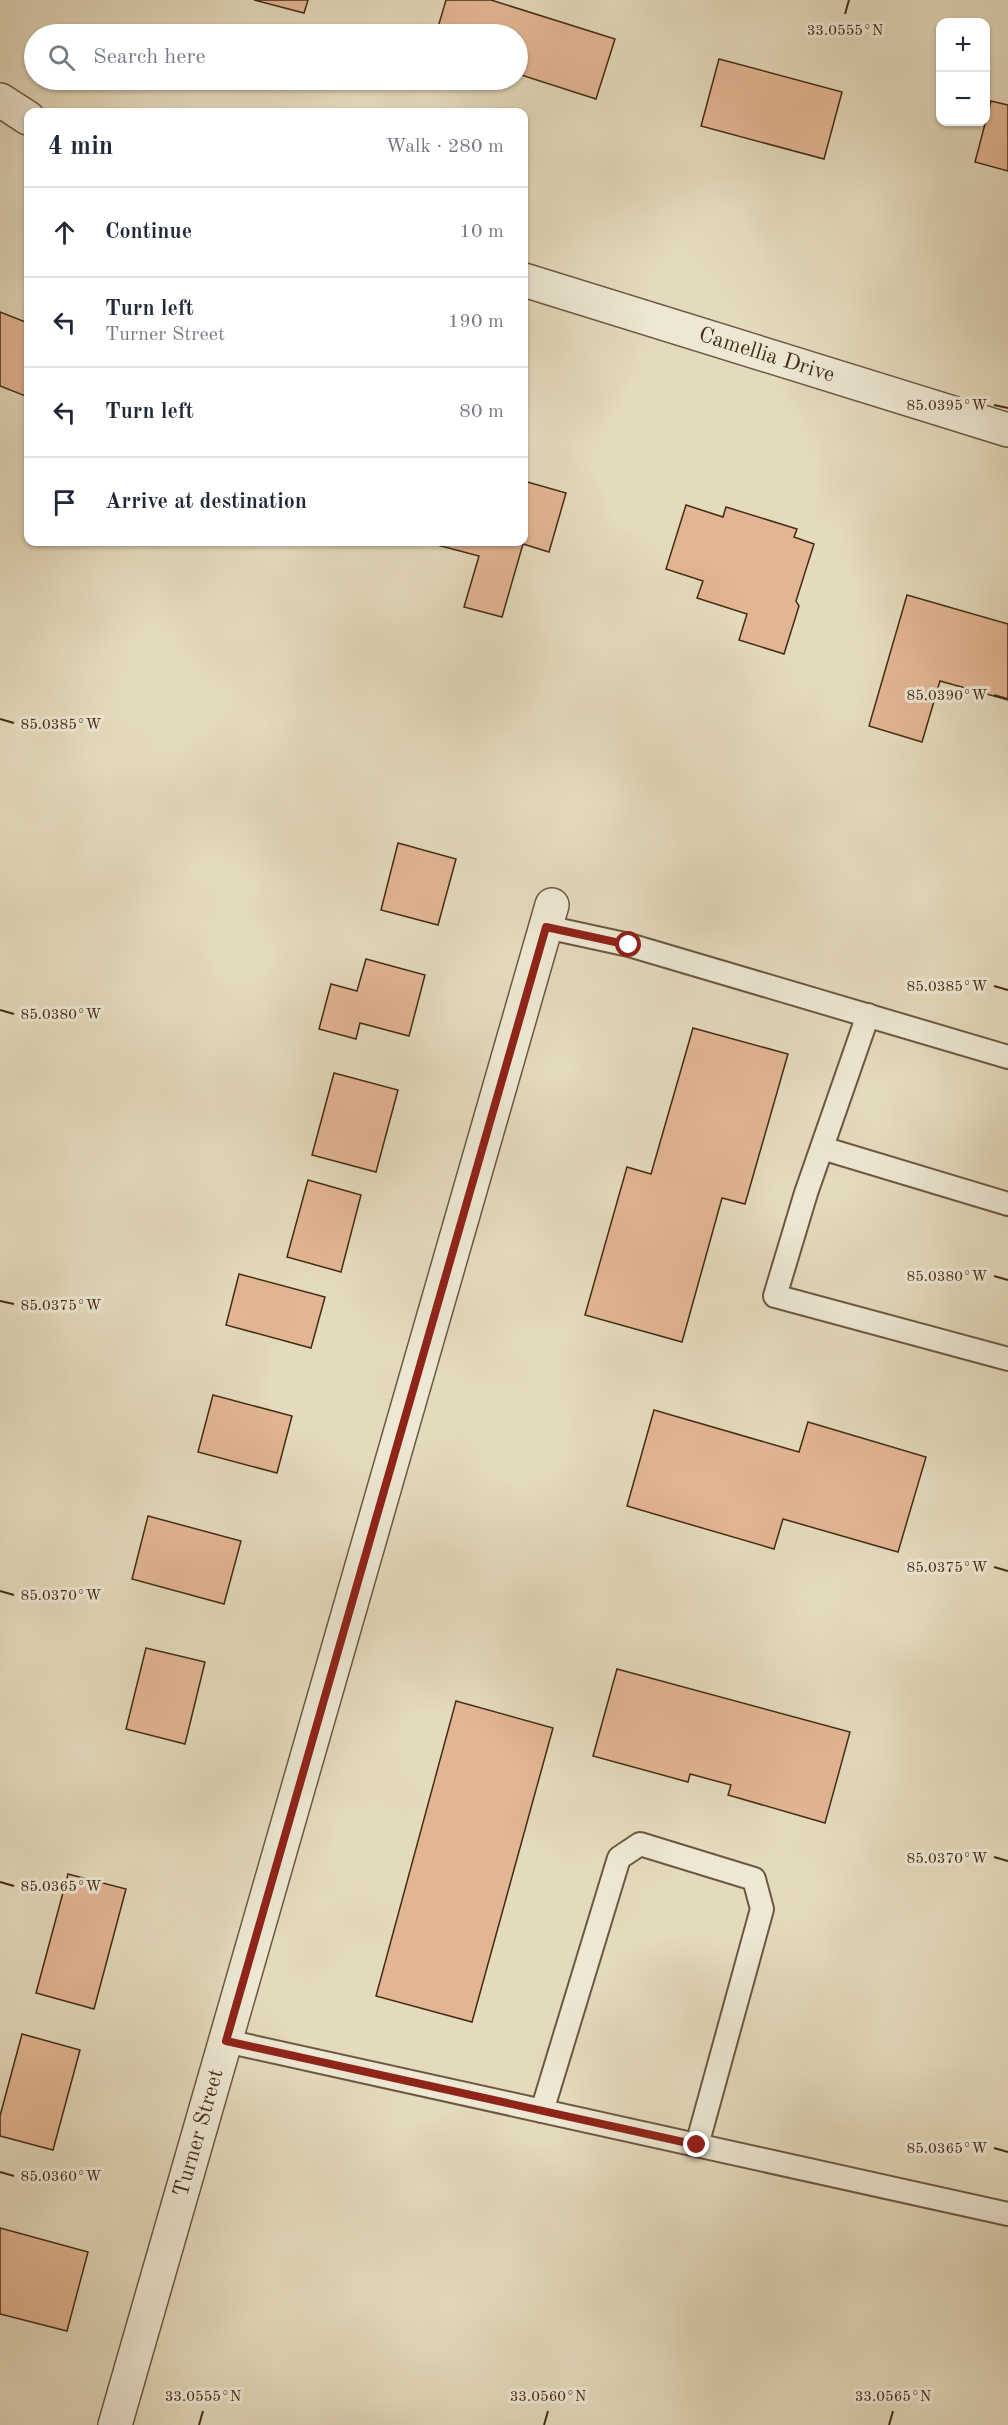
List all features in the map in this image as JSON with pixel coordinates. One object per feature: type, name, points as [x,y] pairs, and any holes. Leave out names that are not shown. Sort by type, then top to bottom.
[{"type":"street","points":[[0,100],[24,115]]},
{"type":"street","name":"Camellia Drive","points":[[528,281],[1008,430]]},
{"type":"street","name":"Turner Street","points":[[115,2425],[549,916]]},
{"type":"lane","points":[[549,916],[629,945],[1008,1057]]},
{"type":"lane","points":[[868,1016],[806,1193],[775,1296],[1008,1359]]},
{"type":"lane","points":[[822,1148],[1008,1204]]},
{"type":"lane","points":[[543,2111],[618,1858],[640,1844],[754,1879],[762,1909],[697,2145]]},
{"type":"lane","points":[[226,2041],[1008,2214]]},
{"type":"building","points":[[254,0],[308,0],[304,13]]},
{"type":"building","points":[[446,0],[491,0],[615,39],[596,99],[528,77],[528,24],[439,24]]},
{"type":"building","points":[[719,59],[842,92],[824,159],[701,126]]},
{"type":"building","points":[[991,101],[1008,105],[1008,171],[975,162],[984,126],[990,126]]},
{"type":"building","points":[[0,312],[24,321],[24,395],[0,386]]},
{"type":"building","points":[[528,482],[566,493],[549,552],[528,546]]},
{"type":"building","points":[[686,505],[723,517],[726,507],[797,529],[794,537],[814,544],[796,601],[799,606],[784,654],[739,640],[747,614],[697,598],[703,581],[666,569]]},
{"type":"building","points":[[441,546],[522,546],[502,617],[464,607],[479,556]]},
{"type":"building","points":[[907,595],[1008,624],[1008,700],[940,681],[922,742],[869,726]]},
{"type":"building","points":[[398,843],[456,859],[438,925],[381,910]]},
{"type":"building","points":[[366,959],[425,975],[409,1036],[360,1023],[356,1039],[319,1029],[331,984],[357,991]]},
{"type":"building","points":[[693,1028],[788,1054],[745,1204],[722,1198],[682,1342],[585,1315],[627,1167],[651,1174]]},
{"type":"building","points":[[334,1073],[398,1090],[376,1172],[312,1155]]},
{"type":"building","points":[[308,1180],[361,1195],[341,1272],[287,1257]]},
{"type":"building","points":[[239,1274],[325,1297],[311,1348],[226,1325]]},
{"type":"building","points":[[213,1395],[292,1416],[277,1473],[198,1452]]},
{"type":"building","points":[[654,1410],[799,1452],[808,1422],[926,1457],[898,1552],[783,1519],[774,1549],[627,1506]]},
{"type":"building","points":[[148,1516],[241,1541],[224,1604],[132,1579]]},
{"type":"building","points":[[146,1648],[205,1662],[185,1744],[126,1729]]},
{"type":"building","points":[[617,1669],[850,1732],[825,1823],[728,1795],[731,1785],[690,1774],[688,1782],[593,1756]]},
{"type":"building","points":[[456,1701],[553,1728],[472,2022],[376,1996]]},
{"type":"building","points":[[68,1874],[126,1889],[94,2009],[36,1993]]},
{"type":"building","points":[[22,2034],[80,2050],[53,2150],[0,2136],[0,2116]]},
{"type":"building","points":[[0,2228],[88,2252],[67,2331],[0,2314]]},
{"type":"route","points":[[629,945],[546,927],[226,2041],[697,2145]]}]
